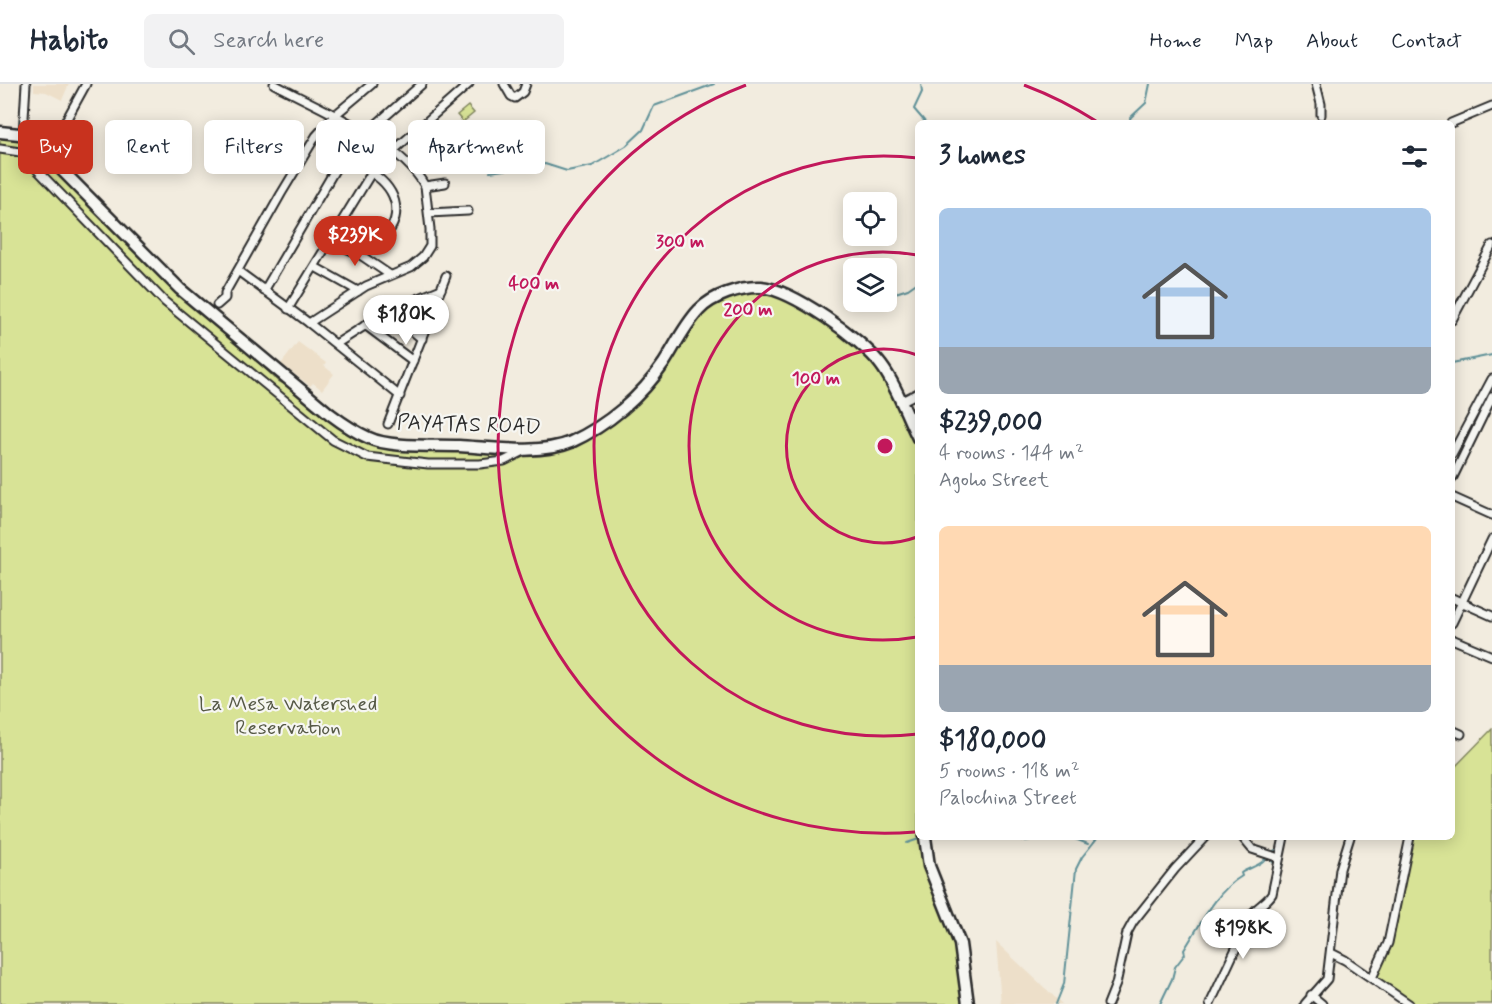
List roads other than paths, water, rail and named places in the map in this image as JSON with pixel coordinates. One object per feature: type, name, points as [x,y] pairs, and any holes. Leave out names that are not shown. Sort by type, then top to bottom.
[{"type":"main road","points":[[0,132],[18,134]]},
{"type":"main road","name":"PAYATAS ROAD","points":[[66,174],[156,266],[210,315],[302,392],[341,422],[368,438],[397,444],[528,449],[569,443],[618,412],[649,383],[699,310],[719,297],[744,289],[760,287],[775,290],[819,314],[864,347],[881,366],[915,432]]},
{"type":"main road","points":[[925,840],[929,866],[960,944],[968,1004]]},
{"type":"street","points":[[24,120],[26,84]]},
{"type":"street","points":[[66,120],[86,84]]},
{"type":"street","points":[[210,315],[223,300],[310,146],[335,115],[372,84]]},
{"type":"street","points":[[380,120],[422,84]]},
{"type":"street","points":[[396,149],[469,84]]},
{"type":"street","points":[[504,84],[511,96],[515,98],[523,92],[526,84]]},
{"type":"street","points":[[1316,84],[1322,115]]},
{"type":"street","points":[[280,85],[343,120]]},
{"type":"street","points":[[1455,121],[1492,106]]},
{"type":"street","points":[[0,148],[20,152],[165,302],[333,440],[367,457],[428,464],[480,465],[504,461],[528,449]]},
{"type":"street","points":[[309,323],[358,291],[411,267],[423,257],[430,246],[426,186],[419,175],[396,153]]},
{"type":"street","points":[[264,291],[333,174]]},
{"type":"street","points":[[288,309],[371,174]]},
{"type":"street","points":[[359,254],[380,242],[394,223],[396,209],[393,193],[373,174]]},
{"type":"street","points":[[426,186],[445,183]]},
{"type":"street","points":[[429,213],[468,211]]},
{"type":"street","points":[[330,240],[359,254],[390,275]]},
{"type":"street","points":[[1455,314],[1492,246]]},
{"type":"street","points":[[315,267],[358,291]]},
{"type":"street","points":[[238,271],[309,323],[400,396]]},
{"type":"street","points":[[388,424],[446,276]]},
{"type":"street","points":[[336,344],[387,311],[441,289]]},
{"type":"street","points":[[387,311],[422,339]]},
{"type":"street","points":[[365,325],[413,361]]},
{"type":"street","points":[[1455,443],[1492,379]]},
{"type":"street","points":[[900,402],[915,394]]},
{"type":"street","points":[[1455,473],[1492,397]]},
{"type":"street","points":[[1455,446],[1465,451]]},
{"type":"street","points":[[1455,498],[1492,515]]},
{"type":"street","points":[[1455,617],[1492,539]]},
{"type":"street","points":[[1455,600],[1492,616]]},
{"type":"street","points":[[1455,640],[1492,656]]},
{"type":"street","points":[[1455,731],[1461,734]]},
{"type":"street","points":[[1108,1004],[1116,984],[1130,927],[1175,869],[1202,840]]},
{"type":"street","points":[[1244,840],[1252,849],[1280,858]]},
{"type":"street","points":[[1210,1004],[1252,914],[1272,894],[1283,840]]},
{"type":"street","points":[[1305,1004],[1327,979],[1340,869],[1349,840]]},
{"type":"street","points":[[1372,978],[1388,943],[1409,840]]},
{"type":"street","points":[[1331,953],[1345,960],[1409,1004]]},
{"type":"street","points":[[1311,996],[1322,1004]]},
{"type":"waterway","points":[[545,164],[567,171],[592,166],[626,146],[643,130],[654,106],[714,84]]},
{"type":"waterway","points":[[921,84],[922,92],[914,109],[923,120]]},
{"type":"waterway","points":[[1130,120],[1146,103],[1150,84]]},
{"type":"waterway","points":[[897,292],[915,284]]},
{"type":"waterway","points":[[1455,362],[1492,355]]},
{"type":"waterway","points":[[907,843],[916,840]]},
{"type":"waterway","points":[[1021,840],[1030,840]]},
{"type":"waterway","points":[[1078,840],[1088,844]]},
{"type":"waterway","points":[[1056,1004],[1064,984],[1076,869],[1096,840]]},
{"type":"waterway","points":[[1160,1004],[1175,967],[1185,954],[1184,950],[1216,899],[1242,876],[1241,873],[1244,871],[1270,858],[1275,865]]},
{"type":"waterway","points":[[1264,904],[1266,919]]},
{"type":"park label","name":"La Mesa Watershed Reservation","points":[[288,716]]}]
